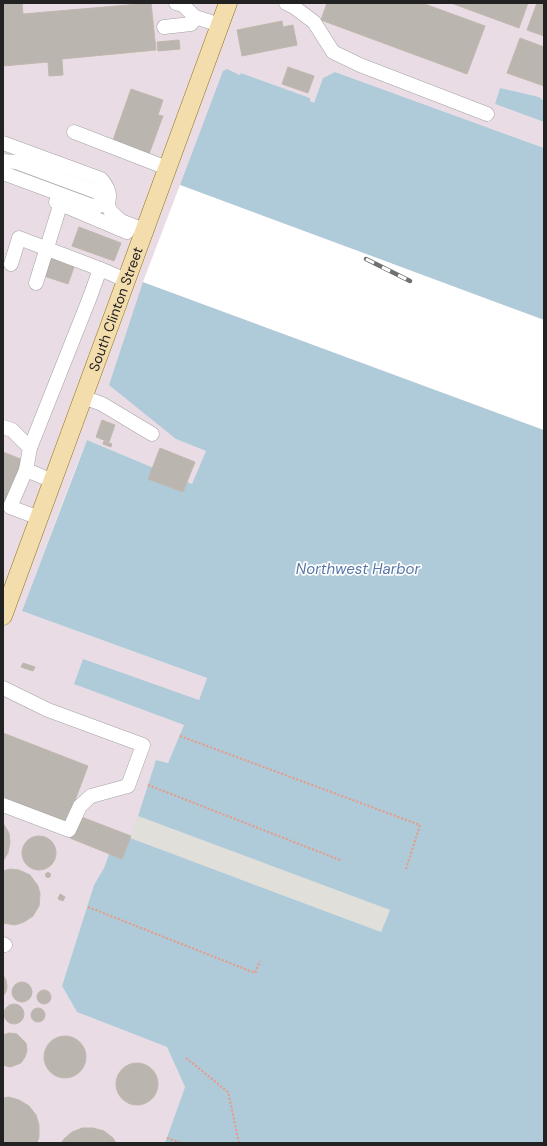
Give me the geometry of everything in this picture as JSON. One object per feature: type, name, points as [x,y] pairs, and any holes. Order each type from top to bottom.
[{"type":"main road","name":"South Clinton Street","points":[[3,616],[228,3]]},
{"type":"lane","points":[[176,3],[183,5],[195,17],[220,25]]},
{"type":"lane","points":[[286,3],[301,7],[314,22],[334,52],[360,65],[487,114]]},
{"type":"lane","points":[[164,27],[191,24],[195,17]]},
{"type":"lane","points":[[74,132],[167,168]]},
{"type":"lane","points":[[3,143],[101,179],[109,192],[110,199],[104,205],[95,207],[62,200],[3,184]]},
{"type":"lane","points":[[3,161],[16,162],[97,192],[104,205],[111,212],[121,221],[143,234]]},
{"type":"lane","points":[[3,169],[16,170],[104,205]]},
{"type":"lane","points":[[3,173],[143,234]]},
{"type":"lane","points":[[36,283],[62,200]]},
{"type":"lane","points":[[12,264],[19,238],[126,280]]},
{"type":"lane","points":[[39,518],[10,507],[26,470],[30,448],[100,269]]},
{"type":"lane","points":[[83,397],[102,404],[152,434]]},
{"type":"lane","points":[[3,427],[12,430],[30,448]]},
{"type":"lane","points":[[26,470],[53,481]]},
{"type":"lane","points":[[3,688],[48,710],[143,745],[128,786],[91,796],[80,806],[69,830],[3,805]]},
{"type":"path","points":[[180,736],[420,825],[406,868]]},
{"type":"path","points":[[148,785],[340,860]]},
{"type":"path","points":[[88,907],[255,973],[260,961]]},
{"type":"path","points":[[186,1058],[228,1092],[239,1143]]},
{"type":"path","points":[[167,1138],[182,1143]]},
{"type":"shaded area","points":[[3,3],[544,3],[544,101],[539,97],[500,88],[495,104],[544,122],[544,148],[335,72],[323,78],[314,103],[310,101],[310,98],[241,73],[240,75],[227,69],[181,185],[544,320],[544,430],[143,283],[176,439],[206,451],[192,484],[87,440],[22,611],[207,678],[199,700],[83,660],[75,684],[184,725],[168,763],[156,760],[138,816],[371,903],[109,854],[104,868],[94,885],[62,986],[77,1012],[167,1047],[185,1087],[165,1143],[3,1143]]},
{"type":"shaded area","points":[[138,816],[390,910],[381,932],[130,838]]},
{"type":"water","points":[[227,69],[240,75],[241,73],[310,98],[310,101],[314,103],[323,78],[335,72],[544,148],[544,320],[180,185],[223,71]]},
{"type":"water","points":[[500,88],[539,97],[544,101],[544,122],[495,104]]},
{"type":"water","name":"Northwest Harbor","points":[[143,282],[544,430],[544,1143],[165,1143],[185,1087],[167,1047],[77,1012],[62,986],[94,885],[104,868],[109,854],[130,838],[381,932],[390,910],[138,816],[156,760],[168,763],[184,725],[74,684],[83,659],[199,700],[207,678],[22,611],[87,440],[192,484],[206,451],[176,439],[109,385]]},
{"type":"pier","points":[[180,185],[544,320],[544,430],[143,282]]},
{"type":"building","points":[[3,3],[22,3],[23,14],[151,3],[156,50],[62,59],[63,75],[49,76],[48,62],[3,66]]},
{"type":"building","points":[[327,3],[422,3],[485,26],[467,74],[321,20]]},
{"type":"building","points":[[451,3],[528,3],[519,28]]},
{"type":"building","points":[[537,3],[544,3],[544,36],[527,30]]},
{"type":"building","points":[[282,21],[283,27],[293,25],[297,45],[242,56],[237,30]]},
{"type":"building","points":[[520,38],[544,47],[544,86],[507,73]]},
{"type":"building","points":[[179,40],[180,49],[158,51],[157,42]]},
{"type":"building","points":[[288,67],[314,76],[308,93],[282,84]]},
{"type":"building","points":[[131,89],[163,100],[158,115],[163,116],[149,154],[113,140]]},
{"type":"building","points":[[79,227],[121,243],[114,261],[72,246]]},
{"type":"building","points":[[48,257],[74,267],[68,284],[41,275]]},
{"type":"building","points":[[102,420],[115,425],[109,442],[96,437]]},
{"type":"building","points":[[104,441],[112,444],[111,447],[103,444]]},
{"type":"building","points":[[160,448],[195,462],[183,492],[148,479]]},
{"type":"building","points":[[3,452],[23,460],[3,514]]},
{"type":"building","points":[[23,663],[35,667],[33,671],[21,667]]},
{"type":"building","points":[[3,733],[88,766],[65,827],[3,804]]},
{"type":"building","points":[[79,816],[131,836],[122,859],[70,838]]},
{"type":"building","points":[[3,823],[9,833],[10,842],[8,853],[3,861]]},
{"type":"building","points":[[36,836],[42,836],[46,837],[53,843],[56,853],[55,860],[49,867],[42,870],[36,870],[32,869],[25,863],[22,856],[22,850],[23,846],[29,839]]},
{"type":"building","points":[[10,869],[19,870],[30,875],[38,886],[40,894],[39,906],[33,916],[24,922],[15,925],[3,923],[3,871]]},
{"type":"building","points":[[46,873],[50,873],[50,877],[46,877]]},
{"type":"building","points":[[60,894],[65,897],[63,901],[58,899]]},
{"type":"building","points":[[3,975],[7,986],[6,992],[3,996]]},
{"type":"building","points":[[22,982],[29,985],[32,992],[29,999],[22,1002],[15,999],[12,992],[15,985]]},
{"type":"building","points":[[44,990],[49,992],[51,997],[49,1002],[44,1004],[39,1002],[37,997],[39,992]]},
{"type":"building","points":[[14,1004],[21,1007],[24,1014],[21,1021],[14,1024],[7,1021],[4,1014],[7,1007]]},
{"type":"building","points":[[38,1008],[43,1010],[45,1015],[43,1020],[38,1022],[33,1020],[31,1015],[33,1010]]},
{"type":"building","points":[[9,1033],[17,1034],[26,1043],[27,1050],[21,1063],[10,1067],[3,1065],[3,1035]]},
{"type":"building","points":[[61,1036],[69,1036],[80,1042],[86,1053],[86,1061],[80,1072],[69,1078],[61,1078],[50,1072],[44,1061],[44,1053],[50,1042]]},
{"type":"building","points":[[137,1063],[152,1069],[158,1084],[152,1099],[137,1105],[122,1099],[116,1084],[122,1069]]},
{"type":"building","points":[[9,1097],[19,1100],[29,1106],[36,1115],[39,1125],[39,1137],[37,1143],[3,1143],[3,1098]]},
{"type":"building","points":[[82,1128],[93,1128],[104,1131],[113,1138],[116,1143],[61,1143],[72,1132]]},
{"type":"railway","points":[[366,259],[410,281]]}]
